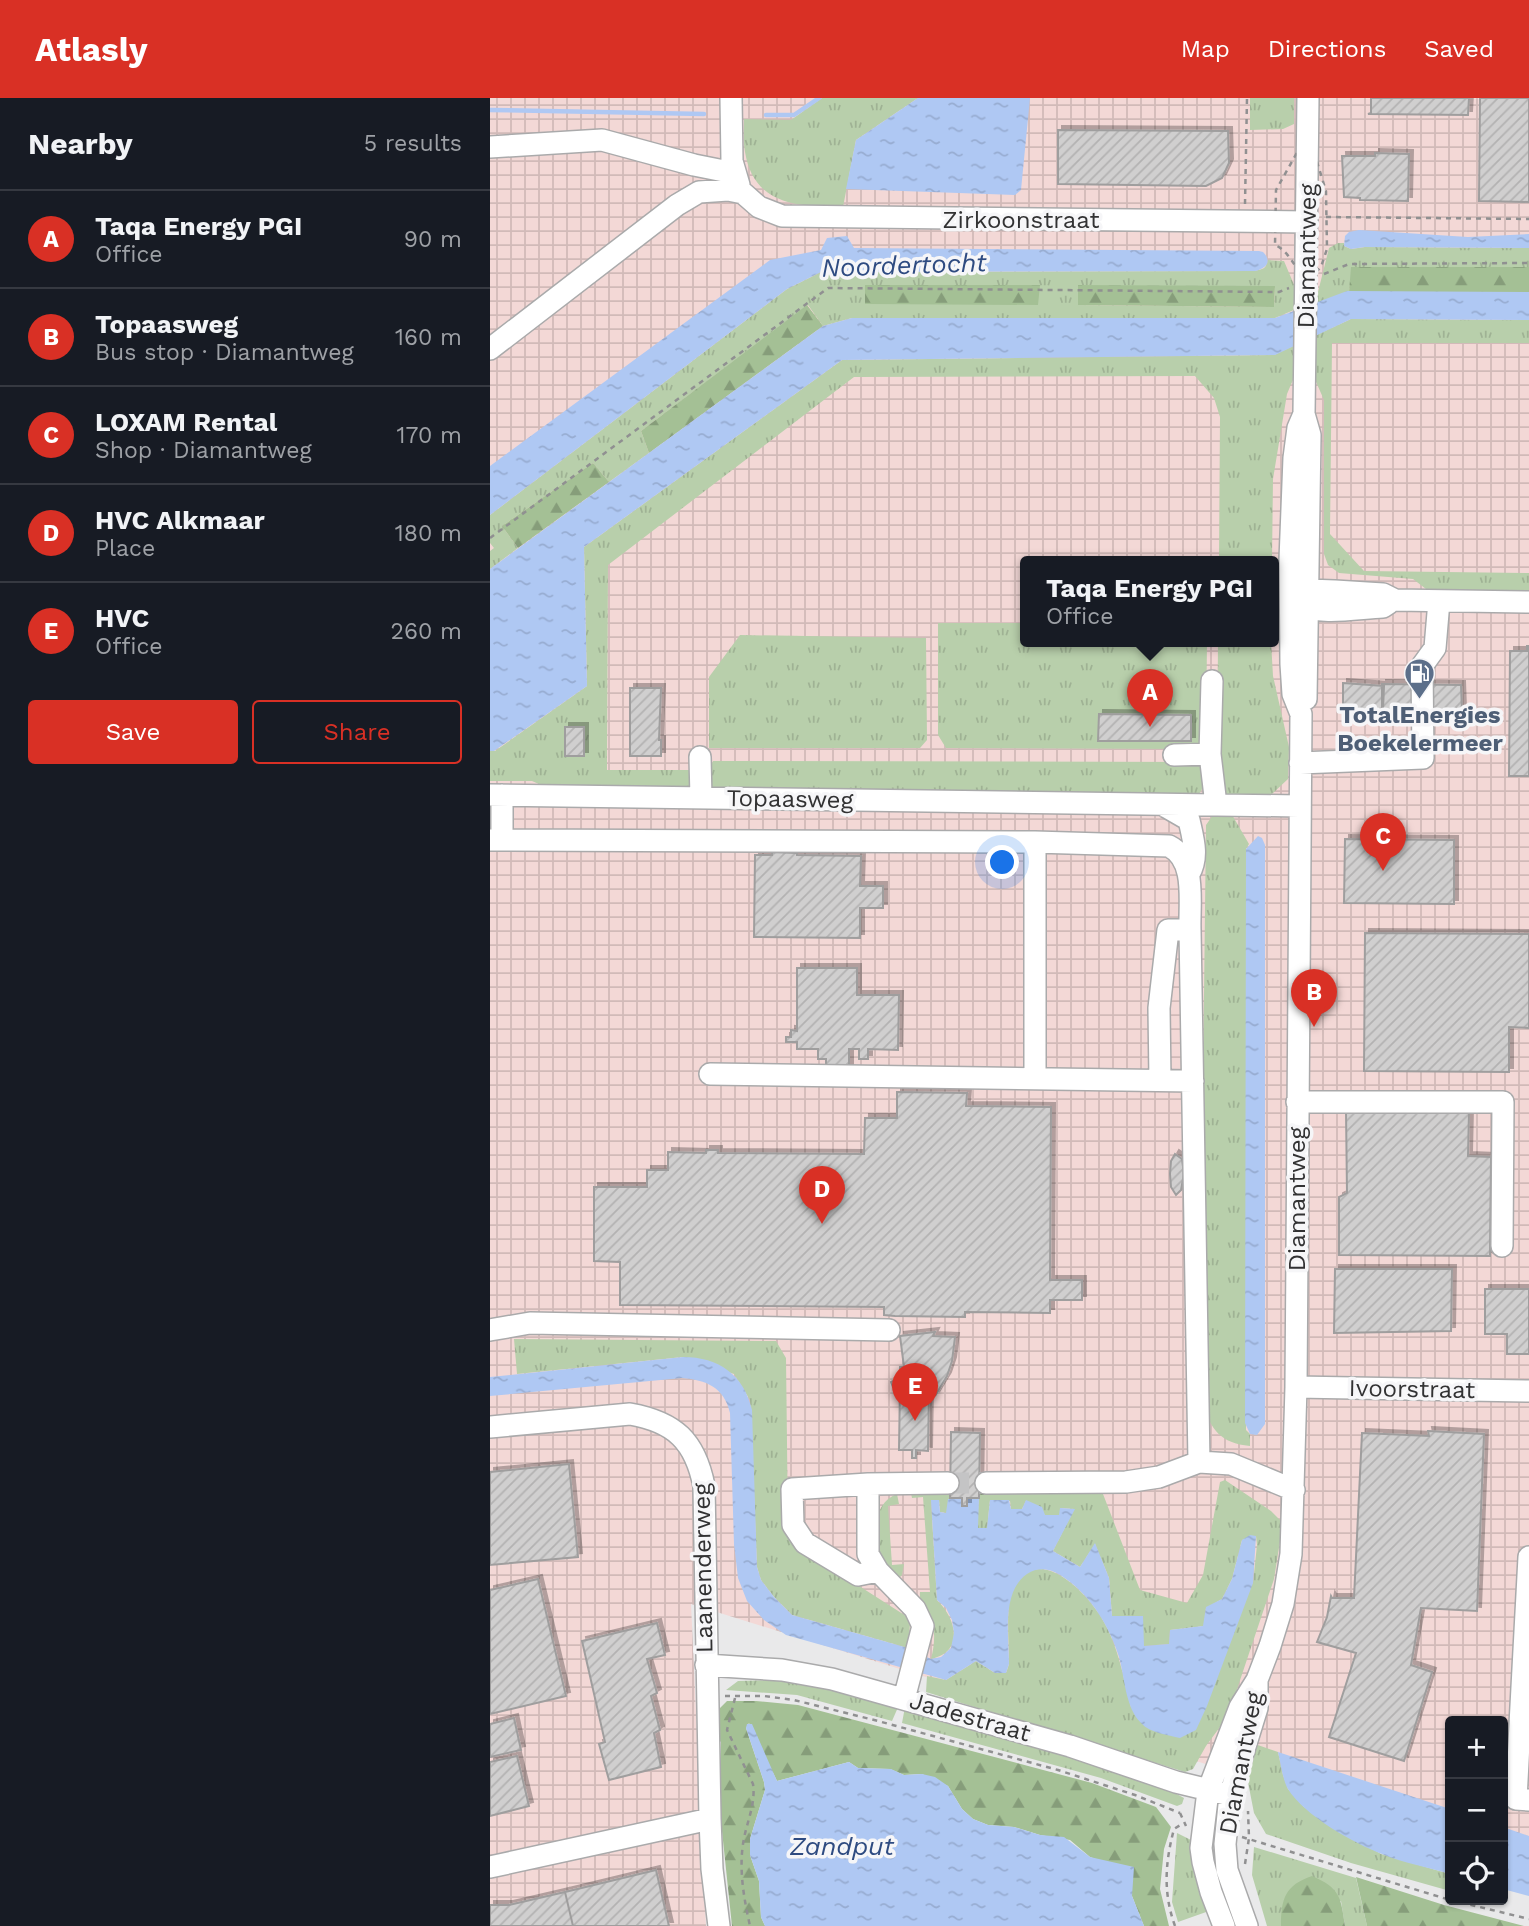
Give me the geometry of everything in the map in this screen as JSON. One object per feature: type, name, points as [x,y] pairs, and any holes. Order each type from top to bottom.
[{"type":"street","points":[[731,98],[734,173],[743,193]]},
{"type":"street","name":"Diamantweg","points":[[1224,1926],[1204,1872],[1201,1848],[1208,1791],[1240,1707],[1257,1680],[1283,1604],[1291,1554],[1294,1490],[1299,806],[1301,714],[1306,703],[1302,599],[1310,435],[1304,414],[1306,285],[1316,220],[1308,98]]},
{"type":"street","points":[[490,148],[602,140],[734,173]]},
{"type":"street","points":[[490,349],[677,205],[699,192],[729,190],[743,193]]},
{"type":"street","name":"Zirkoonstraat","points":[[743,193],[759,207],[782,216],[1245,222],[1316,220]]},
{"type":"street","points":[[1302,599],[1383,607],[1395,600],[1529,601]]},
{"type":"street","points":[[1300,763],[1423,758],[1422,666],[1435,648],[1439,601]]},
{"type":"street","points":[[1213,681],[1210,754],[1216,805]]},
{"type":"street","points":[[1174,755],[1210,754]]},
{"type":"street","points":[[700,757],[701,798]]},
{"type":"street","points":[[496,795],[496,840],[1035,842],[1169,846],[1179,850],[1185,858],[1188,876],[1190,930],[1199,1462]]},
{"type":"street","name":"Topaasweg","points":[[496,795],[1299,806]]},
{"type":"street","points":[[1162,804],[1189,820],[1194,866],[1188,876]]},
{"type":"street","points":[[1035,842],[1035,1078]]},
{"type":"street","points":[[1160,1080],[1159,1008],[1168,930],[1190,930]]},
{"type":"street","points":[[710,1074],[1193,1081]]},
{"type":"street","points":[[1297,1102],[1503,1102],[1502,1246]]},
{"type":"street","points":[[490,1330],[530,1323],[889,1330]]},
{"type":"street","name":"Ivoorstraat","points":[[1296,1387],[1529,1391]]},
{"type":"street","name":"Laanenderweg","points":[[490,1427],[630,1414],[662,1422],[673,1428],[694,1453],[704,1486],[710,1819],[712,1869],[719,1926]]},
{"type":"street","points":[[986,1483],[1126,1482],[1159,1477],[1199,1462],[1231,1464],[1294,1490]]},
{"type":"street","points":[[878,1571],[858,1575],[805,1543],[793,1525],[792,1489],[948,1483]]},
{"type":"street","points":[[868,1484],[868,1554],[878,1571],[921,1618],[923,1626],[907,1689]]},
{"type":"street","points":[[1529,1557],[1516,1799],[1529,1800]]},
{"type":"street","name":"Jadestraat","points":[[706,1665],[782,1670],[907,1689],[1070,1746],[1208,1791],[1230,1795]]},
{"type":"street","name":"Diamantweg","points":[[1247,1926],[1227,1870],[1226,1835],[1230,1795],[1257,1708],[1257,1680]]},
{"type":"street","points":[[490,1867],[710,1819]]},
{"type":"path","points":[[1245,222],[1247,98]]},
{"type":"path","points":[[1316,220],[1529,219]]},
{"type":"path","points":[[490,538],[828,288],[1279,292],[1306,285],[1349,264],[1529,263]]},
{"type":"path","points":[[706,1696],[764,1696],[794,1700],[1058,1770],[1135,1795],[1180,1814],[1184,1824],[1193,1831],[1204,1834]]},
{"type":"path","points":[[735,1697],[727,1730],[754,1784],[755,1793],[745,1834],[742,1865],[750,1926]]},
{"type":"path","points":[[1175,1926],[1168,1906],[1166,1874],[1174,1829],[1184,1824]]},
{"type":"path","points":[[1226,1835],[1249,1838],[1445,1898]]},
{"type":"path","points":[[1472,1905],[1529,1919]]},
{"type":"shaded area","points":[[490,98],[1529,98],[1529,1865],[1508,1859],[1508,1716],[1445,1716],[1445,1838],[691,1604],[706,1926],[490,1926]]},
{"type":"green space","points":[[822,98],[918,98],[856,140],[843,207],[795,204],[768,193],[750,170],[745,152],[744,119],[791,120]]},
{"type":"green space","points":[[1250,98],[1294,98],[1294,124],[1283,129],[1250,130]]},
{"type":"green space","points":[[1344,243],[1344,246],[1351,249],[1529,248],[1529,267],[1352,268],[1349,292],[1315,304],[1329,248]]},
{"type":"green space","points":[[1268,260],[1284,261],[1295,287],[1294,310],[1275,318],[852,318],[823,326],[808,305],[641,431],[649,453],[609,482],[593,463],[502,526],[518,548],[490,569],[490,551],[494,548],[490,543],[490,515],[787,289],[821,272],[1254,271],[1264,268]],"holes":[[[1078,286],[1275,286],[1274,307],[1078,305]]]},
{"type":"green space","points":[[1351,267],[1529,267],[1529,292],[1349,292]]},
{"type":"green space","points":[[865,285],[1040,285],[1038,305],[865,304]]},
{"type":"green space","points":[[1078,285],[1275,286],[1274,307],[1078,305]]},
{"type":"green space","points":[[807,305],[823,326],[649,453],[641,431]]},
{"type":"green space","points":[[1351,319],[1529,320],[1529,343],[1332,343],[1330,534],[1364,571],[1529,573],[1529,594],[1440,592],[1426,589],[1413,579],[1339,573],[1328,565],[1324,554],[1324,400],[1313,375],[1314,336]]},
{"type":"green space","points":[[1295,345],[1295,375],[1287,394],[1273,479],[1272,556],[1219,556],[1220,417],[1214,398],[1195,376],[854,377],[608,565],[607,770],[695,770],[695,789],[557,792],[532,781],[490,781],[490,751],[495,751],[587,686],[584,547],[842,360],[1274,355]]},
{"type":"green space","points":[[593,463],[609,482],[518,548],[502,526]]},
{"type":"green space","points":[[938,623],[1020,623],[1020,647],[1207,647],[1206,733],[1199,745],[1185,749],[946,748],[938,735]]},
{"type":"green space","points":[[740,635],[926,638],[927,740],[920,748],[709,748],[709,677]]},
{"type":"green space","points":[[1218,647],[1271,647],[1273,676],[1289,747],[1288,779],[1272,794],[1252,798],[1228,798],[1222,792],[1217,771]]},
{"type":"green space","points":[[713,761],[1203,762],[1206,783],[1199,794],[711,788]]},
{"type":"green space","points":[[1231,813],[1249,844],[1246,849],[1246,1430],[1250,1434],[1250,1446],[1231,1442],[1218,1434],[1202,1404],[1200,1116],[1203,1081],[1206,825],[1213,815]]},
{"type":"green space","points":[[514,1339],[776,1341],[786,1358],[788,1527],[803,1550],[906,1616],[910,1624],[908,1648],[792,1615],[761,1580],[757,1567],[750,1400],[734,1374],[683,1357],[517,1374]]},
{"type":"green space","points":[[1225,1480],[1271,1511],[1280,1520],[1282,1529],[1274,1579],[1228,1716],[1193,1769],[1185,1772],[926,1692],[927,1676],[946,1680],[976,1661],[995,1673],[1006,1673],[1009,1664],[1009,1600],[1020,1579],[1030,1571],[1042,1569],[1054,1572],[1089,1600],[1104,1622],[1114,1645],[1131,1707],[1253,1583],[1256,1536],[1242,1540],[1232,1579],[1222,1599],[1206,1608],[1204,1626],[1170,1630],[1169,1644],[1144,1646],[1112,1616],[1109,1578],[1095,1544],[1080,1567],[1053,1551],[1074,1509],[1060,1508],[1060,1515],[1045,1515],[1026,1501],[1022,1509],[1011,1509],[1010,1501],[990,1500],[987,1529],[977,1528],[979,1493],[1103,1494],[1140,1590],[1187,1603],[1203,1575],[1220,1482]]},
{"type":"green space","points":[[911,1493],[950,1493],[947,1513],[940,1512],[939,1500],[931,1501],[937,1600],[949,1616],[954,1634],[949,1649],[931,1659],[933,1624],[920,1595],[920,1592],[930,1592],[923,1497],[912,1498]]},
{"type":"green space","points":[[897,1494],[899,1504],[888,1506],[892,1565],[904,1564],[902,1575],[897,1580],[879,1556],[875,1535],[880,1510],[884,1503]]},
{"type":"green space","points":[[738,1681],[798,1682],[899,1705],[892,1721],[797,1695],[726,1690]]},
{"type":"green space","points":[[727,1701],[798,1705],[1092,1783],[1156,1807],[1171,1827],[1164,1849],[1160,1889],[1169,1926],[1144,1926],[1132,1896],[1104,1862],[1090,1857],[1070,1840],[1014,1827],[988,1825],[973,1819],[962,1809],[948,1786],[922,1774],[904,1775],[890,1769],[858,1768],[849,1762],[777,1781],[749,1723],[746,1728],[765,1790],[750,1839],[750,1855],[759,1881],[761,1917],[765,1926],[732,1926],[716,1774],[720,1770],[721,1742],[716,1738],[716,1712]]},
{"type":"green space","points":[[905,1707],[1093,1761],[1153,1786],[1158,1784],[1184,1798],[1182,1804],[1177,1806],[1101,1778],[902,1723]]},
{"type":"green space","points":[[1255,1744],[1278,1752],[1288,1789],[1304,1807],[1381,1854],[1445,1873],[1445,1890],[1351,1863],[1266,1834],[1254,1813],[1246,1772]]},
{"type":"green space","points":[[1177,1833],[1193,1841],[1209,1911],[1178,1922],[1172,1902]]},
{"type":"green space","points":[[1254,1847],[1356,1878],[1367,1926],[1345,1926],[1341,1901],[1281,1919],[1281,1926],[1267,1926],[1252,1875]]},
{"type":"green space","points":[[1312,1876],[1334,1889],[1338,1895],[1345,1926],[1281,1926],[1286,1894],[1296,1884]]},
{"type":"green space","points":[[1356,1877],[1444,1905],[1524,1926],[1367,1926]]},
{"type":"water","points":[[918,98],[1030,98],[1021,190],[1015,195],[846,189],[856,140]]},
{"type":"water","points":[[1359,230],[1468,237],[1529,234],[1529,248],[1351,249],[1344,246],[1345,236],[1349,232]]},
{"type":"water","name":"Noordertocht","points":[[847,236],[854,248],[1259,251],[1263,252],[1268,262],[1265,267],[1255,271],[821,272],[787,289],[490,515],[490,466],[770,260],[821,250],[827,238]]},
{"type":"water","points":[[1347,291],[1529,292],[1529,320],[1351,319],[1275,355],[842,360],[584,547],[587,686],[494,751],[490,751],[490,569],[823,326],[852,318],[1275,318]]},
{"type":"water","points":[[1258,836],[1265,845],[1265,1424],[1257,1435],[1250,1434],[1245,1423],[1246,849]]},
{"type":"water","points":[[683,1357],[708,1360],[728,1370],[743,1387],[748,1398],[752,1410],[757,1567],[761,1580],[774,1597],[792,1615],[908,1648],[931,1659],[941,1657],[951,1648],[954,1633],[946,1608],[937,1600],[931,1500],[939,1500],[940,1512],[946,1513],[948,1499],[962,1498],[967,1505],[967,1498],[979,1498],[978,1528],[987,1528],[990,1500],[1009,1500],[1011,1509],[1022,1509],[1026,1500],[1042,1507],[1045,1515],[1059,1515],[1060,1508],[1075,1509],[1053,1551],[1080,1567],[1095,1543],[1109,1578],[1112,1616],[1143,1616],[1144,1646],[1169,1644],[1170,1630],[1203,1626],[1206,1607],[1222,1599],[1232,1579],[1242,1540],[1250,1535],[1256,1536],[1253,1583],[1196,1730],[1180,1738],[1154,1731],[1141,1723],[1129,1701],[1119,1657],[1105,1624],[1075,1586],[1052,1571],[1032,1571],[1019,1582],[1013,1592],[1008,1615],[1009,1664],[1006,1673],[995,1673],[976,1661],[946,1680],[786,1635],[764,1620],[747,1601],[738,1578],[734,1544],[730,1413],[723,1397],[713,1386],[682,1378],[490,1396],[490,1377]]},
{"type":"water","name":"Zandput","points":[[747,1724],[752,1724],[777,1781],[849,1762],[858,1768],[891,1769],[904,1775],[922,1774],[935,1777],[948,1786],[962,1809],[973,1819],[988,1825],[1064,1837],[1090,1857],[1134,1867],[1132,1896],[1144,1926],[765,1926],[761,1917],[759,1881],[750,1855],[750,1839],[765,1790]]},
{"type":"water","points":[[1278,1752],[1445,1807],[1445,1873],[1398,1860],[1344,1835],[1305,1809],[1288,1789]]},
{"type":"water","points":[[1508,1829],[1529,1836],[1529,1896],[1508,1890]]},
{"type":"building","points":[[1371,98],[1469,98],[1468,115],[1368,114],[1371,113]]},
{"type":"building","points":[[1480,98],[1529,98],[1529,202],[1479,201]]},
{"type":"building","points":[[1058,130],[1228,131],[1229,163],[1222,178],[1206,186],[1058,184]]},
{"type":"building","points":[[1375,153],[1409,154],[1408,201],[1344,197],[1342,156],[1375,156]]},
{"type":"building","points":[[1527,646],[1529,776],[1509,776],[1510,651],[1527,651]]},
{"type":"building","points":[[1343,683],[1384,686],[1383,710],[1343,710]]},
{"type":"building","points":[[1382,684],[1461,685],[1462,712],[1382,712]]},
{"type":"building","points":[[630,688],[661,688],[661,756],[630,756]]},
{"type":"building","points":[[1099,714],[1191,715],[1191,741],[1098,741]]},
{"type":"building","points":[[565,727],[584,727],[584,756],[565,756]]},
{"type":"building","points":[[1345,839],[1454,840],[1454,904],[1344,903]]},
{"type":"building","points":[[772,852],[861,856],[860,886],[883,886],[883,908],[860,908],[860,938],[754,937],[755,855],[772,855]]},
{"type":"building","points":[[1365,933],[1529,934],[1529,1028],[1509,1027],[1509,1072],[1364,1071]]},
{"type":"building","points":[[797,968],[857,968],[857,995],[899,995],[898,1050],[868,1049],[868,1059],[859,1059],[859,1049],[849,1049],[849,1068],[826,1068],[826,1059],[818,1059],[818,1049],[797,1049],[797,1042],[786,1042],[786,1037],[791,1037],[791,1030],[797,1031]]},
{"type":"building","points":[[897,1092],[967,1093],[966,1106],[1051,1107],[1050,1280],[1082,1280],[1082,1300],[1050,1300],[1050,1313],[965,1312],[965,1317],[884,1315],[884,1307],[620,1305],[620,1262],[594,1261],[594,1187],[647,1187],[647,1170],[668,1170],[668,1152],[706,1153],[706,1150],[718,1150],[718,1153],[864,1154],[865,1118],[897,1118]]},
{"type":"building","points":[[1346,1111],[1469,1112],[1468,1156],[1491,1157],[1490,1256],[1339,1255],[1339,1197],[1347,1193]]},
{"type":"building","points":[[1175,1154],[1182,1159],[1184,1174],[1181,1190],[1176,1195],[1171,1187],[1170,1174],[1171,1161]]},
{"type":"building","points":[[1335,1269],[1452,1269],[1451,1331],[1334,1333]]},
{"type":"building","points":[[1485,1289],[1529,1289],[1529,1354],[1507,1354],[1507,1334],[1485,1334]]},
{"type":"building","points":[[935,1332],[933,1336],[955,1337],[952,1361],[947,1376],[935,1396],[936,1394],[929,1390],[928,1451],[916,1450],[916,1458],[912,1458],[912,1450],[899,1450],[900,1384],[893,1387],[891,1382],[900,1378],[900,1367],[904,1367],[900,1336]]},
{"type":"building","points":[[1428,1431],[1484,1434],[1477,1611],[1421,1608],[1411,1665],[1432,1672],[1404,1761],[1329,1737],[1356,1653],[1317,1642],[1327,1617],[1331,1596],[1354,1598],[1362,1433],[1429,1436]]},
{"type":"building","points":[[951,1432],[980,1433],[979,1498],[967,1498],[967,1506],[962,1506],[962,1498],[950,1498]]},
{"type":"building","points":[[569,1464],[578,1557],[490,1565],[490,1472]]},
{"type":"building","points":[[538,1579],[566,1696],[490,1714],[490,1590]]},
{"type":"building","points":[[657,1623],[665,1655],[647,1659],[657,1693],[651,1696],[660,1730],[654,1733],[661,1767],[609,1780],[599,1744],[605,1742],[582,1641]]},
{"type":"building","points":[[514,1718],[521,1750],[490,1757],[490,1724]]},
{"type":"building","points":[[517,1756],[529,1806],[490,1816],[490,1762]]},
{"type":"building","points":[[656,1870],[669,1926],[573,1926],[565,1892]]},
{"type":"building","points":[[565,1892],[573,1926],[490,1926],[490,1905],[509,1905]]},
{"type":"waterway","points":[[766,115],[794,115],[819,98]]},
{"type":"waterway","points":[[490,110],[704,114]]},
{"type":"tunnel","points":[[948,1483],[986,1483]]},
{"type":"place","name":"TotalEnergies Boekelermeer","points":[[1420,700]]},
{"type":"place","name":"Taqa Energy PGI","points":[[1150,727]]},
{"type":"place","name":"LOXAM Rental","points":[[1383,871]]},
{"type":"place","name":"Topaasweg","points":[[1314,1027]]},
{"type":"place","name":"HVC Alkmaar","points":[[822,1224]]},
{"type":"place","name":"HVC","points":[[915,1421]]}]
